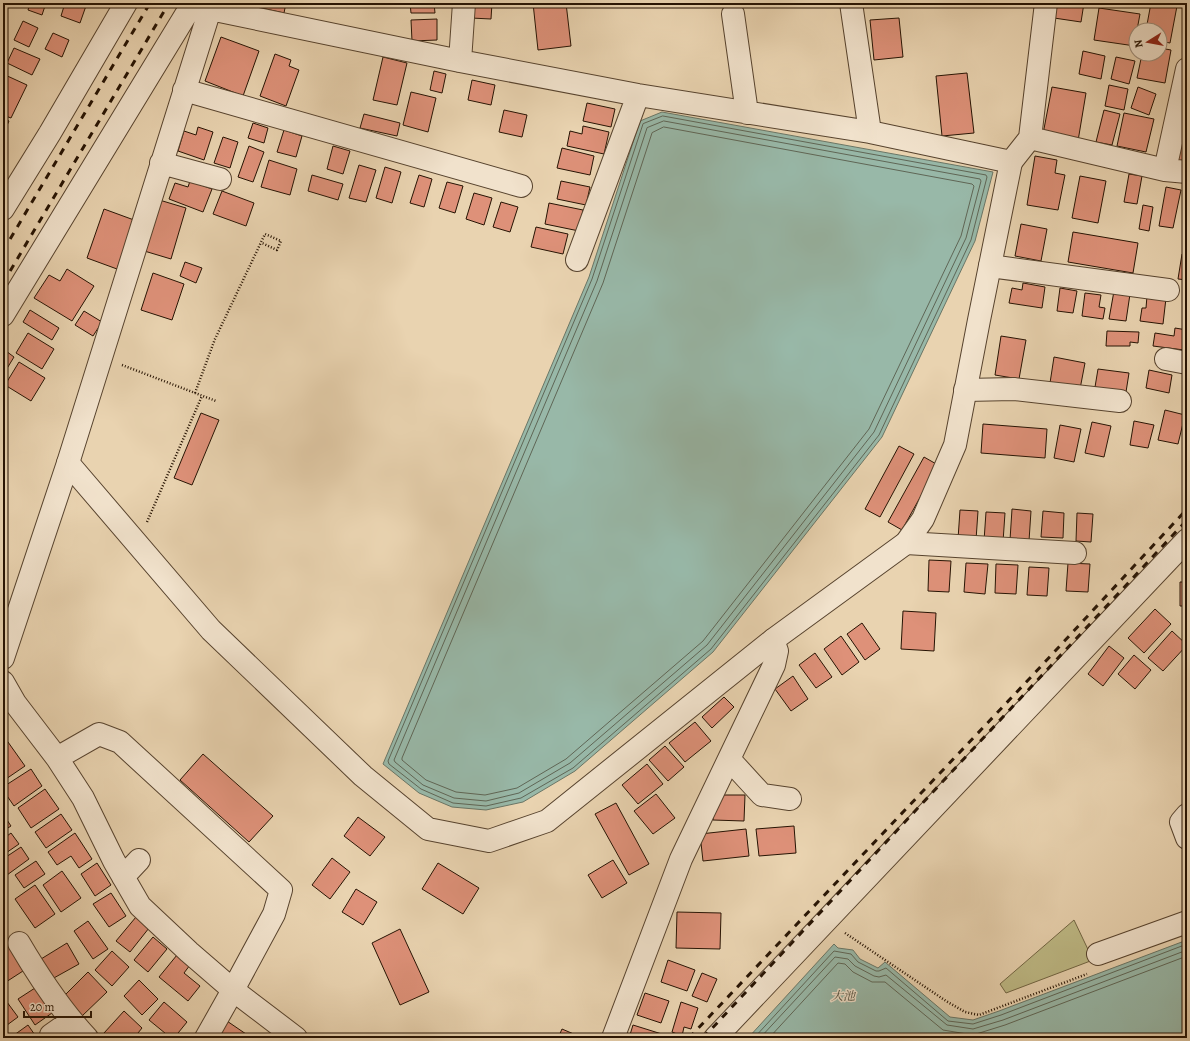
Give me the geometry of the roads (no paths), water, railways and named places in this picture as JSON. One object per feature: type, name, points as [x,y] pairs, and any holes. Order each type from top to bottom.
[{"type":"street","points":[[3,209],[50,133],[126,3]]},
{"type":"street","points":[[460,61],[464,3]]},
{"type":"street","points":[[851,3],[870,132]]},
{"type":"street","points":[[68,463],[211,630],[363,776],[428,829],[489,841],[547,821],[773,640],[906,543],[924,519],[955,445],[1011,162],[1030,138],[1046,3]]},
{"type":"street","points":[[205,5],[460,61],[638,95],[870,132],[1011,162]]},
{"type":"street","points":[[3,658],[68,463],[184,90],[205,5]]},
{"type":"street","points":[[3,315],[205,5]]},
{"type":"street","points":[[733,14],[747,112]]},
{"type":"street","points":[[1165,170],[1187,69]]},
{"type":"street","points":[[184,90],[521,186]]},
{"type":"street","points":[[578,260],[638,95]]},
{"type":"street","points":[[1030,138],[1165,170],[1187,172]]},
{"type":"street","points":[[161,163],[220,179]]},
{"type":"street","points":[[990,266],[1168,290]]},
{"type":"street","points":[[1166,360],[1187,363]]},
{"type":"street","points":[[965,390],[1014,389],[1120,401]]},
{"type":"street","points":[[715,1038],[1187,540]]},
{"type":"street","points":[[906,543],[1075,553]]},
{"type":"street","points":[[613,1038],[681,859],[774,665],[777,651],[773,640]]},
{"type":"street","points":[[3,682],[15,703],[57,758],[83,798],[114,861],[140,906],[189,952],[233,990],[296,1038]]},
{"type":"street","points":[[57,758],[99,734],[120,742],[281,890],[274,914],[206,1038]]},
{"type":"street","points":[[729,759],[762,795],[790,799]]},
{"type":"street","points":[[1187,816],[1181,822],[1187,838]]},
{"type":"street","points":[[123,877],[139,860]]},
{"type":"street","points":[[1094,963],[1187,922]]},
{"type":"street","points":[[19,943],[43,983],[71,1021],[87,1038]]},
{"type":"street","points":[[51,1034],[71,1021]]},
{"type":"water","points":[[662,112],[993,172],[975,241],[882,437],[713,652],[575,771],[523,802],[486,810],[452,807],[419,793],[383,764],[589,277],[640,121]]},
{"type":"water","name":"大池","points":[[1187,940],[1187,1038],[748,1038],[834,944],[838,948],[853,950],[860,959],[878,968],[885,962],[950,1017],[973,1020]]},
{"type":"railway","points":[[3,251],[150,3]]},
{"type":"railway","points":[[3,283],[169,3]]},
{"type":"railway","points":[[689,1038],[1031,677],[1187,509]]},
{"type":"railway","points":[[703,1038],[1187,520]]}]
